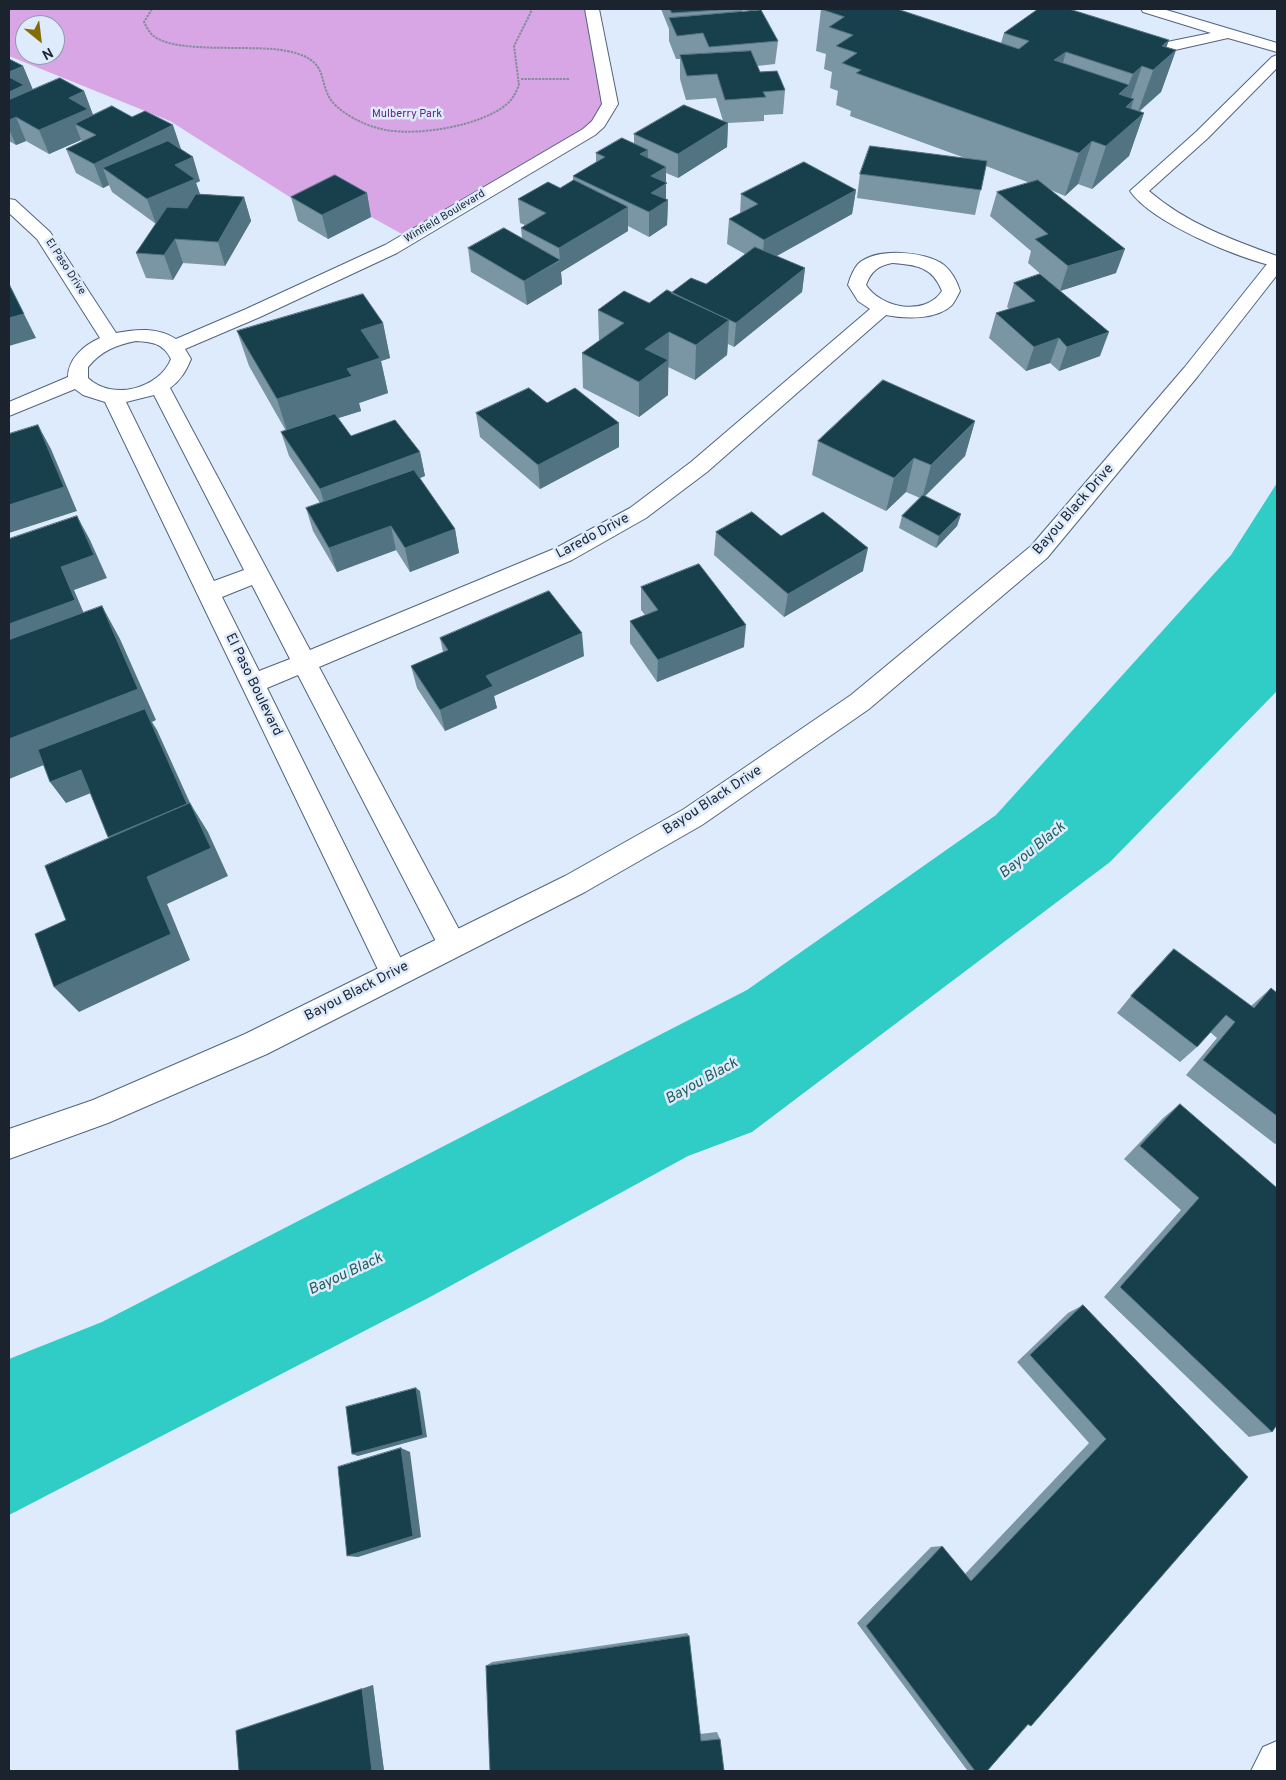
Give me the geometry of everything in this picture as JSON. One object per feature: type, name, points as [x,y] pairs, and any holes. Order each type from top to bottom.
[{"type":"street","name":"Winfield Boulevard","points":[[176,346],[253,313],[390,249],[589,132],[598,124],[610,104],[592,9]]},
{"type":"street","points":[[1148,9],[1277,48]]},
{"type":"street","points":[[1112,30],[1166,46],[1230,33]]},
{"type":"street","points":[[1277,60],[1202,135],[1139,191],[1153,205],[1230,246],[1277,262]]},
{"type":"street","name":"El Paso Drive","points":[[9,204],[44,236],[111,340]]},
{"type":"street","points":[[892,258],[914,260],[934,266],[947,278],[951,290],[944,302],[932,308],[905,312],[882,308],[865,298],[857,285],[860,273],[872,263],[892,258]]},
{"type":"street","name":"Bayou Black Drive","points":[[9,1144],[97,1113],[256,1044],[394,973],[575,884],[693,817],[860,702],[1039,552],[1191,372],[1277,262]]},
{"type":"street","name":"Laredo Drive","points":[[253,684],[564,554],[638,513],[699,467],[882,308]]},
{"type":"street","points":[[136,335],[159,337],[176,346],[181,359],[175,373],[159,386],[129,396],[113,397],[91,392],[78,380],[78,366],[90,351],[111,340],[136,335]]},
{"type":"street","points":[[9,410],[78,380]]},
{"type":"street","points":[[159,386],[452,944]]},
{"type":"street","name":"El Paso Boulevard","points":[[113,397],[394,973]]},
{"type":"street","points":[[208,593],[258,573]]},
{"type":"street","points":[[1271,1771],[1277,1761]]},
{"type":"path","points":[[152,9],[144,22],[147,30],[156,38],[178,44],[266,47],[305,55],[320,69],[330,101],[361,123],[390,132],[417,132],[461,125],[486,116],[509,102],[518,88],[521,79],[514,50],[516,41],[531,12],[530,9]]},
{"type":"path","points":[[521,79],[606,79]]},
{"type":"green space","name":"Mulberry Park","points":[[9,9],[592,9],[610,104],[589,132],[409,238],[341,200],[315,213],[170,121],[31,65],[65,65],[65,15],[15,15],[15,58],[9,56]]},
{"type":"water","name":"Bayou Black","points":[[1277,483],[1277,691],[1110,862],[752,1132],[688,1156],[430,1297],[9,1515],[9,1359],[102,1322],[747,990],[996,815],[1231,555]]},
{"type":"building","points":[[670,9],[734,9],[672,13]]},
{"type":"building","points":[[821,9],[897,9],[1019,49],[1029,41],[1004,33],[1038,9],[1069,9],[1169,40],[1162,46],[1176,50],[1153,70],[1142,66],[1133,74],[1066,52],[1054,60],[1129,85],[1119,94],[1134,99],[1126,107],[1144,113],[1106,146],[1092,141],[1079,153],[856,73],[861,70],[842,63],[857,53],[836,46],[853,35],[829,27],[844,17]]},
{"type":"building","points":[[761,10],[778,41],[709,47],[703,33],[677,36],[669,18]]},
{"type":"building","points":[[751,51],[760,72],[777,71],[785,90],[763,92],[766,97],[725,100],[717,74],[687,76],[680,55]]},
{"type":"building","points":[[9,59],[15,62],[15,65],[23,66],[9,72]]},
{"type":"building","points":[[9,77],[24,85],[9,92]]},
{"type":"building","points":[[60,78],[84,91],[69,98],[88,109],[39,130],[16,117],[9,120],[9,100]]},
{"type":"building","points":[[684,105],[728,123],[678,154],[634,134]]},
{"type":"building","points":[[112,106],[132,117],[145,111],[173,125],[94,164],[66,149],[96,135],[75,124]]},
{"type":"building","points":[[622,138],[648,150],[640,154],[666,167],[651,176],[667,183],[651,193],[668,200],[649,212],[573,176],[605,157],[596,153]]},
{"type":"building","points":[[168,141],[193,157],[175,165],[195,179],[147,199],[103,168]]},
{"type":"building","points":[[870,146],[987,161],[981,190],[860,174]]},
{"type":"building","points":[[804,162],[856,190],[764,240],[729,219],[758,204],[741,194]]},
{"type":"building","points":[[335,175],[367,193],[322,215],[291,197]]},
{"type":"building","points":[[574,180],[628,207],[559,248],[521,228],[546,213],[518,199],[548,182],[560,188]]},
{"type":"building","points":[[1038,180],[1125,249],[1068,266],[1035,239],[1048,234],[997,192]]},
{"type":"building","points":[[196,194],[244,197],[218,242],[175,239],[164,255],[136,253],[167,207],[187,208]]},
{"type":"building","points":[[504,228],[560,260],[524,281],[468,248]]},
{"type":"building","points":[[755,247],[805,268],[736,323],[671,293],[691,278],[706,284]]},
{"type":"building","points":[[1040,274],[1109,332],[1067,347],[1059,338],[1034,347],[996,313],[1035,301],[1014,283]]},
{"type":"building","points":[[9,284],[24,314],[9,318]]},
{"type":"building","points":[[667,290],[729,320],[696,345],[669,332],[645,349],[668,360],[639,382],[582,353],[624,323],[598,310],[624,291],[649,303]]},
{"type":"building","points":[[363,294],[383,323],[361,330],[380,358],[347,369],[352,376],[277,399],[237,331]]},
{"type":"building","points":[[883,380],[975,421],[931,465],[914,458],[894,478],[818,441]]},
{"type":"building","points":[[529,388],[547,403],[575,388],[619,423],[538,465],[476,413]]},
{"type":"building","points":[[335,414],[351,436],[395,420],[420,452],[320,489],[281,432]]},
{"type":"building","points":[[38,425],[64,487],[9,505],[9,434]]},
{"type":"building","points":[[414,470],[455,529],[405,548],[391,526],[329,548],[306,508]]},
{"type":"building","points":[[923,495],[961,514],[939,536],[902,516]]},
{"type":"building","points":[[752,512],[781,536],[823,512],[868,548],[788,594],[716,532]]},
{"type":"building","points":[[77,516],[94,555],[61,567],[75,600],[9,624],[9,539]]},
{"type":"building","points":[[699,564],[746,625],[658,660],[630,621],[658,610],[641,587]]},
{"type":"building","points":[[549,591],[582,633],[486,676],[493,686],[440,710],[411,666],[448,650],[440,638]]},
{"type":"building","points":[[102,606],[138,689],[9,739],[9,640]]},
{"type":"building","points":[[145,709],[187,804],[108,837],[81,770],[50,782],[38,750]]},
{"type":"building","points":[[190,803],[211,848],[147,877],[171,934],[54,987],[35,934],[66,920],[45,866]]},
{"type":"building","points":[[1174,949],[1254,1008],[1271,988],[1277,993],[1277,1116],[1203,1060],[1235,1022],[1226,1015],[1197,1047],[1131,996]]},
{"type":"building","points":[[1180,1104],[1277,1188],[1277,1425],[1272,1432],[1120,1287],[1199,1198],[1140,1146]]},
{"type":"building","points":[[1083,1305],[1248,1477],[1031,1726],[1028,1724],[987,1771],[975,1771],[866,1626],[942,1546],[971,1581],[1106,1439],[1030,1355]]},
{"type":"building","points":[[416,1388],[423,1435],[352,1454],[346,1407]]},
{"type":"building","points":[[401,1448],[413,1536],[347,1556],[338,1467]]},
{"type":"building","points":[[689,1636],[701,1741],[720,1739],[724,1771],[490,1771],[486,1666]]},
{"type":"building","points":[[362,1689],[372,1771],[239,1771],[236,1731]]}]
